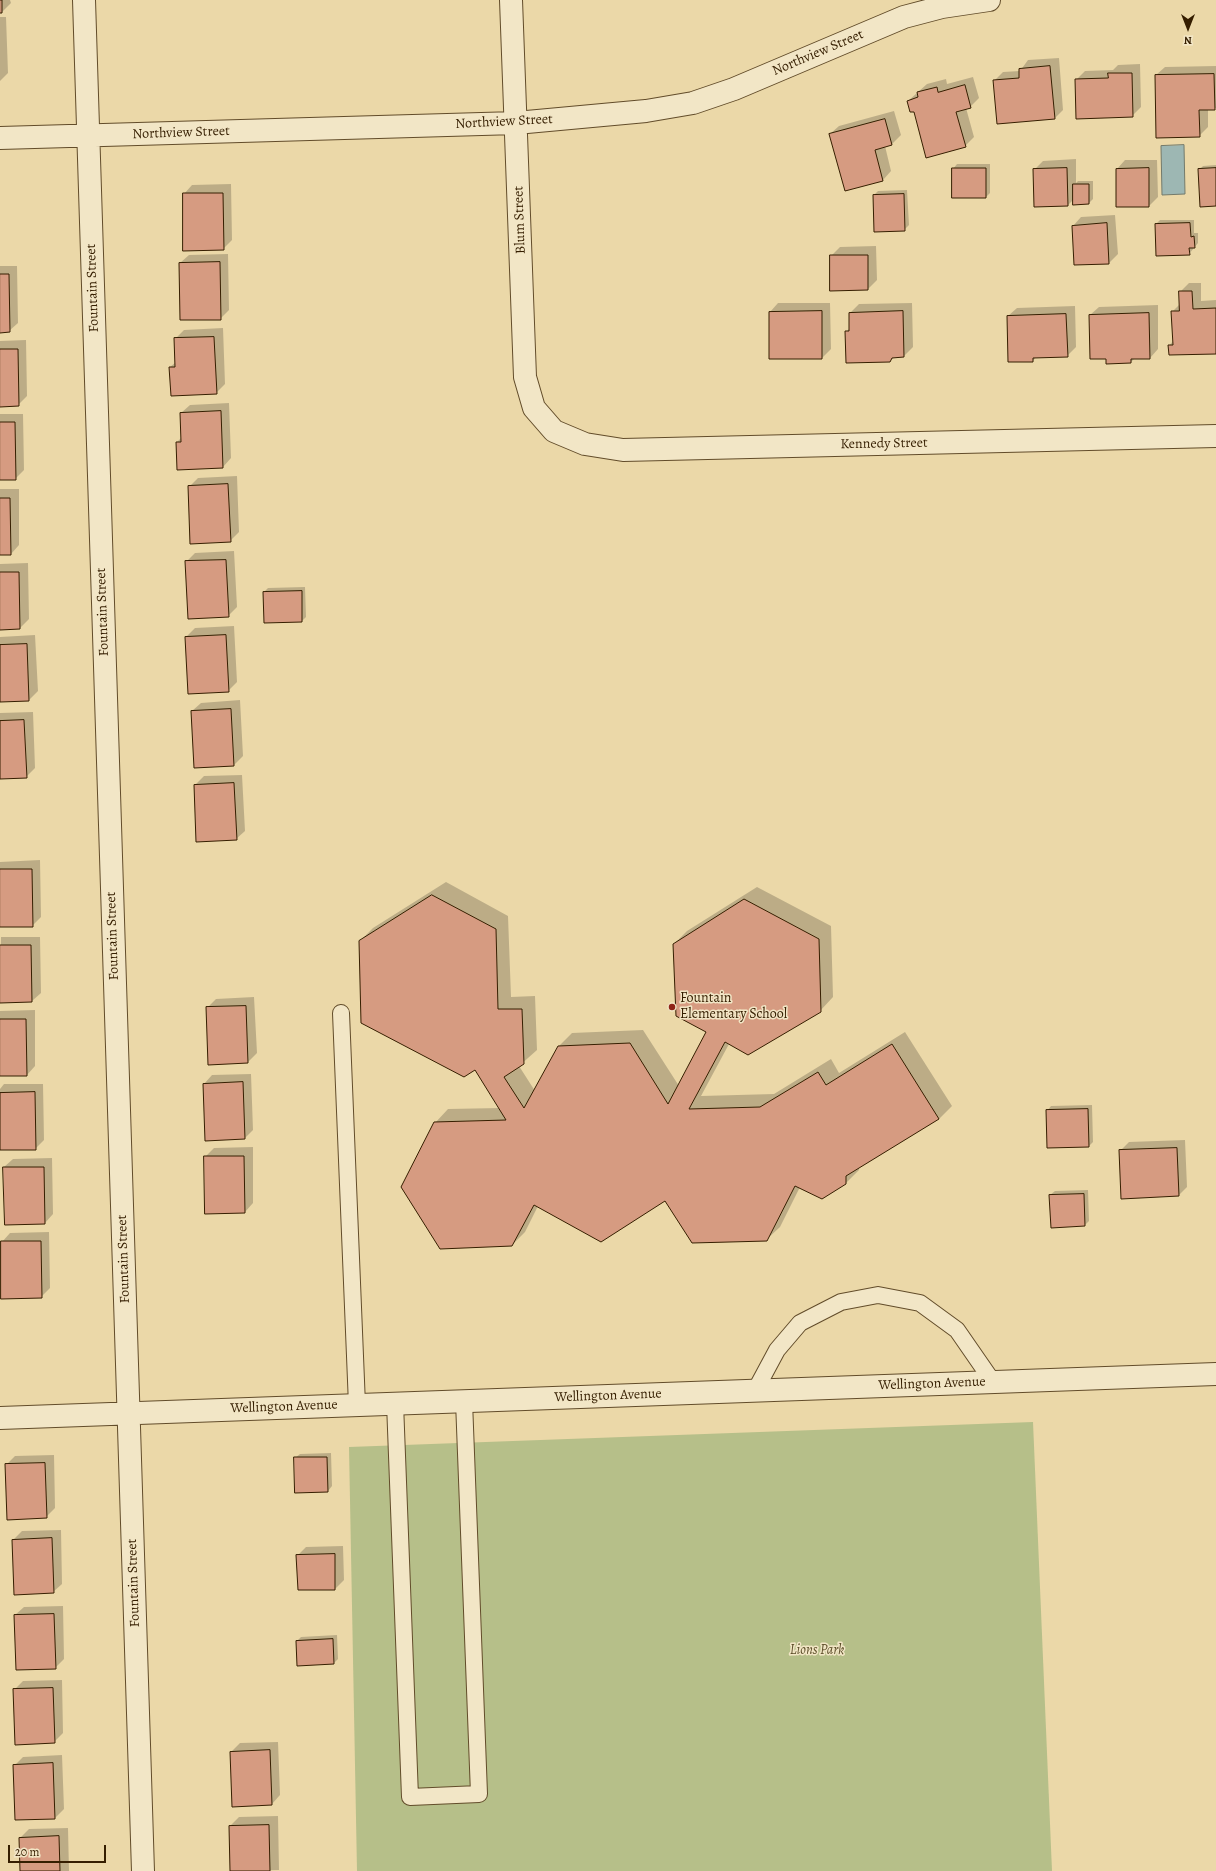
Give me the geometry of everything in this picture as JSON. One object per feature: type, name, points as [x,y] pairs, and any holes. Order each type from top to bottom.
[{"type":"street","name":"Fountain Street","points":[[84,0],[143,1871]]},
{"type":"street","name":"Blum Street","points":[[512,0],[525,377],[534,408],[554,432]]},
{"type":"street","name":"Northview Street","points":[[0,138],[516,123],[646,111],[693,103],[734,89],[904,16],[942,7],[989,0]]},
{"type":"street","name":"Kennedy Street","points":[[554,432],[585,444],[623,450],[1216,436]]},
{"type":"street","name":"Wellington Avenue","points":[[0,1418],[1216,1374]]},
{"type":"lane","points":[[341,1013],[357,1405]]},
{"type":"lane","points":[[755,1391],[777,1350],[800,1323],[842,1302],[878,1295],[920,1303],[957,1330],[993,1382]]},
{"type":"lane","points":[[395,1403],[410,1797],[479,1794],[464,1401]]},
{"type":"green space","name":"Lions Park","points":[[1033,1422],[1052,1871],[357,1871],[349,1447]]},
{"type":"water","points":[[1184,145],[1185,194],[1162,195],[1161,146]]},
{"type":"building","points":[[0,0],[2,0],[2,13],[0,13]]},
{"type":"building","points":[[1050,66],[1055,119],[997,124],[993,80],[1019,78],[1019,69]]},
{"type":"building","points":[[1108,73],[1132,73],[1133,117],[1076,119],[1075,79],[1108,78]]},
{"type":"building","points":[[1214,74],[1215,110],[1199,110],[1200,137],[1156,138],[1155,75]]},
{"type":"building","points":[[965,85],[971,108],[956,112],[966,147],[926,158],[914,112],[910,112],[907,101],[918,97],[917,92],[937,87],[938,92]]},
{"type":"building","points":[[885,119],[892,145],[875,150],[883,181],[845,191],[829,134]]},
{"type":"building","points":[[952,168],[986,168],[986,198],[952,198]]},
{"type":"building","points":[[1067,168],[1068,206],[1034,207],[1033,169]]},
{"type":"building","points":[[1149,168],[1149,207],[1116,207],[1116,169]]},
{"type":"building","points":[[1216,168],[1216,206],[1200,207],[1198,169]]},
{"type":"building","points":[[1073,184],[1089,184],[1089,204],[1073,205]]},
{"type":"building","points":[[183,193],[223,193],[224,250],[183,251]]},
{"type":"building","points":[[904,194],[905,231],[874,232],[873,195]]},
{"type":"building","points":[[1107,223],[1109,264],[1074,265],[1072,226]]},
{"type":"building","points":[[1190,223],[1191,237],[1194,236],[1195,248],[1189,248],[1190,255],[1156,256],[1155,224]]},
{"type":"building","points":[[830,255],[868,255],[868,290],[830,291]]},
{"type":"building","points":[[220,262],[221,320],[180,320],[179,263]]},
{"type":"building","points":[[0,274],[9,274],[10,332],[0,333]]},
{"type":"building","points":[[1179,291],[1192,291],[1193,309],[1216,308],[1216,354],[1169,355],[1168,345],[1173,345],[1171,311],[1179,311]]},
{"type":"building","points":[[822,311],[822,359],[769,359],[769,312]]},
{"type":"building","points":[[903,311],[904,357],[892,358],[890,362],[846,363],[845,331],[849,331],[849,313]]},
{"type":"building","points":[[1149,313],[1150,359],[1131,359],[1131,363],[1106,364],[1106,359],[1090,359],[1089,315]]},
{"type":"building","points":[[1066,314],[1068,357],[1033,358],[1033,362],[1008,362],[1007,316]]},
{"type":"building","points":[[214,337],[217,394],[171,396],[169,367],[175,367],[174,338]]},
{"type":"building","points":[[0,349],[18,349],[19,406],[0,407]]},
{"type":"building","points":[[221,411],[223,468],[177,470],[176,442],[181,442],[180,413]]},
{"type":"building","points":[[0,422],[15,422],[16,480],[0,480]]},
{"type":"building","points":[[228,484],[231,542],[190,544],[188,486]]},
{"type":"building","points":[[0,498],[10,498],[11,555],[0,555]]},
{"type":"building","points":[[226,560],[229,617],[188,619],[185,561]]},
{"type":"building","points":[[0,572],[19,572],[20,629],[0,630]]},
{"type":"building","points":[[302,591],[302,622],[264,623],[263,592]]},
{"type":"building","points":[[226,635],[229,692],[188,694],[185,637]]},
{"type":"building","points":[[27,644],[29,701],[0,702],[0,645]]},
{"type":"building","points":[[231,709],[234,766],[194,768],[191,711]]},
{"type":"building","points":[[24,720],[27,778],[0,779],[0,721]]},
{"type":"building","points":[[234,783],[237,840],[196,842],[194,785]]},
{"type":"building","points":[[0,869],[32,869],[33,927],[0,927]]},
{"type":"building","points":[[432,895],[496,929],[498,1009],[522,1009],[524,1064],[504,1077],[524,1108],[558,1046],[630,1043],[668,1104],[706,1032],[676,1016],[673,944],[744,899],[819,939],[821,1012],[748,1055],[725,1042],[689,1109],[760,1107],[818,1072],[826,1085],[892,1044],[939,1119],[846,1176],[846,1184],[822,1199],[795,1186],[767,1241],[692,1243],[665,1201],[601,1242],[534,1205],[512,1246],[440,1249],[401,1187],[434,1122],[506,1120],[475,1070],[464,1077],[361,1023],[359,941]]},
{"type":"building","points":[[0,945],[31,945],[32,1002],[0,1003]]},
{"type":"building","points":[[246,1006],[248,1063],[208,1065],[206,1007]]},
{"type":"building","points":[[0,1019],[26,1019],[27,1076],[0,1076]]},
{"type":"building","points":[[243,1082],[245,1139],[205,1141],[203,1084]]},
{"type":"building","points":[[35,1092],[36,1150],[0,1150],[0,1093]]},
{"type":"building","points":[[1088,1109],[1089,1147],[1047,1148],[1046,1110]]},
{"type":"building","points":[[1177,1148],[1179,1196],[1121,1199],[1119,1150]]},
{"type":"building","points":[[204,1156],[244,1156],[245,1213],[205,1214]]},
{"type":"building","points":[[3,1167],[44,1167],[45,1224],[5,1225]]},
{"type":"building","points":[[1084,1194],[1085,1226],[1051,1228],[1049,1195]]},
{"type":"building","points":[[1,1241],[41,1241],[42,1298],[1,1299]]},
{"type":"building","points":[[294,1457],[327,1457],[328,1492],[295,1493]]},
{"type":"building","points":[[45,1463],[47,1518],[7,1520],[5,1464]]},
{"type":"building","points":[[52,1538],[54,1593],[14,1595],[12,1540]]},
{"type":"building","points":[[335,1554],[335,1590],[298,1590],[296,1555]]},
{"type":"building","points":[[54,1614],[56,1669],[16,1670],[14,1615]]},
{"type":"building","points":[[333,1639],[334,1664],[297,1666],[296,1641]]},
{"type":"building","points":[[53,1688],[55,1743],[15,1745],[13,1689]]},
{"type":"building","points":[[270,1750],[272,1805],[232,1807],[230,1752]]},
{"type":"building","points":[[53,1763],[55,1819],[15,1820],[13,1765]]},
{"type":"building","points":[[269,1825],[270,1871],[230,1871],[229,1826]]},
{"type":"building","points":[[59,1836],[60,1871],[20,1871],[19,1838]]},
{"type":"place","name":"Fountain Elementary School","points":[[672,1007]]}]
